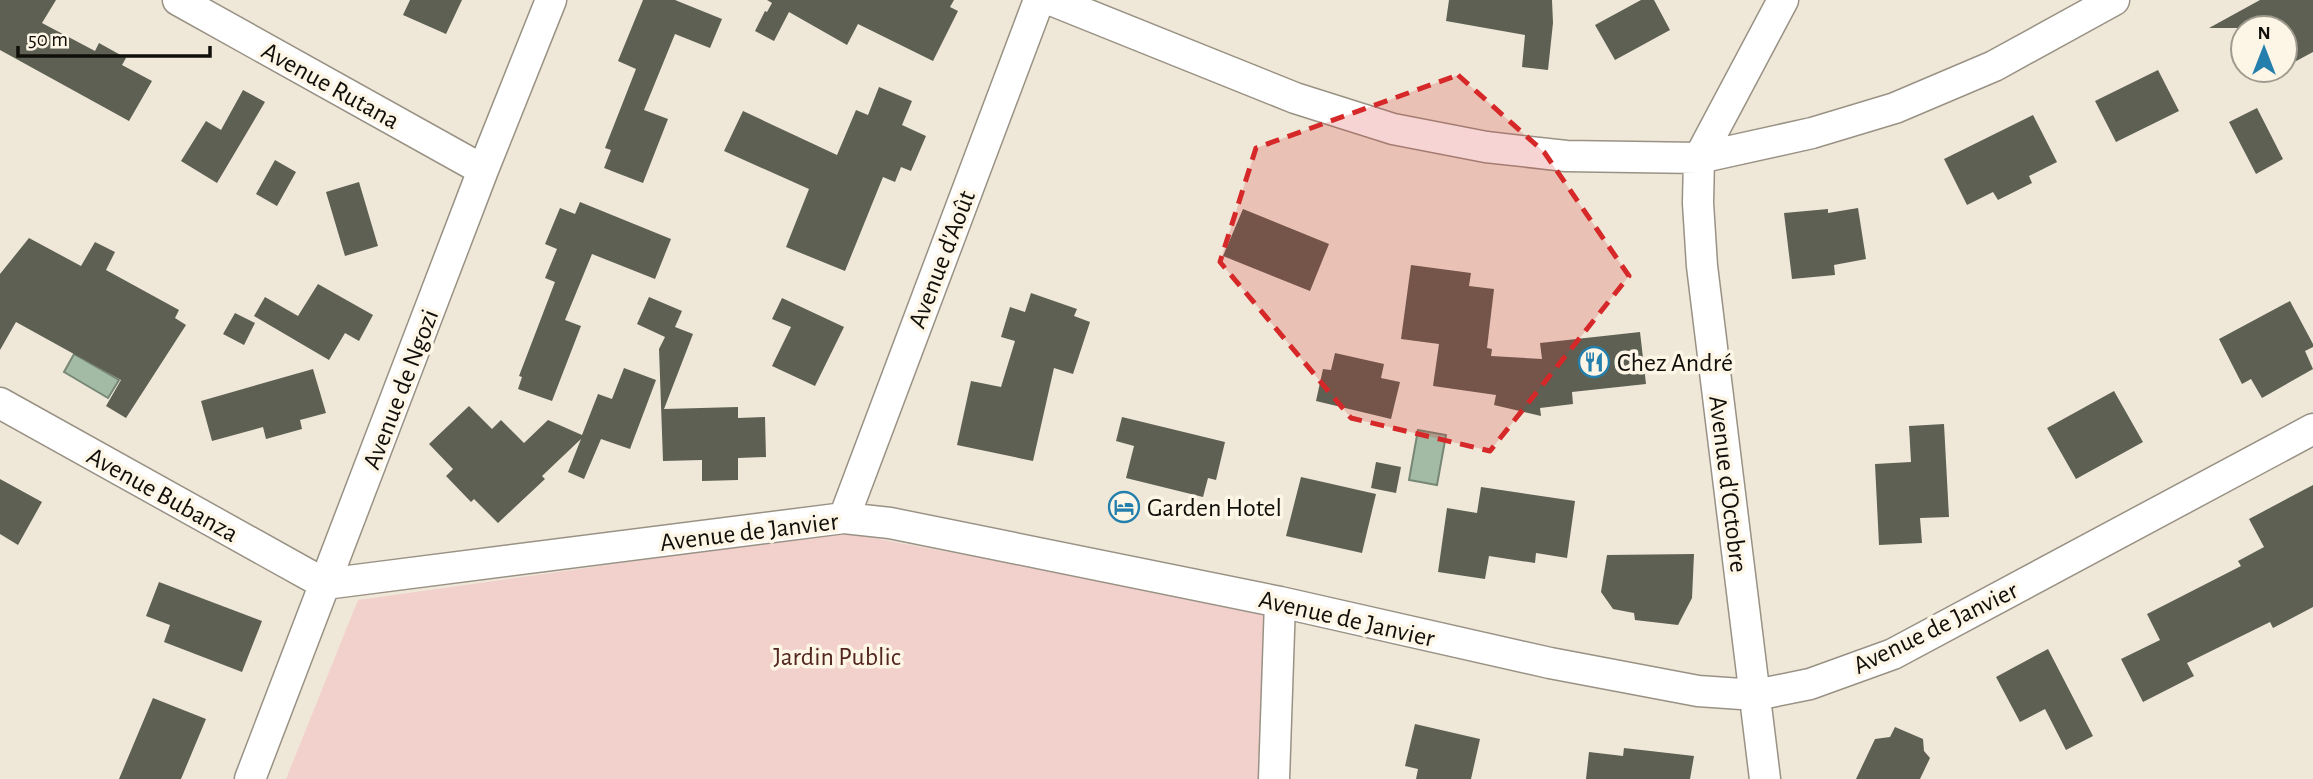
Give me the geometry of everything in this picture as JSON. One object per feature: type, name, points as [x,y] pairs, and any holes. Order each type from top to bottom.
[{"type":"street","name":"Avenue Rutana","points":[[178,0],[483,170]]},
{"type":"street","name":"Avenue de Ngozi","points":[[250,779],[483,170],[551,0]]},
{"type":"street","name":"Avenue d'Août","points":[[844,518],[1039,0]]},
{"type":"street","points":[[1051,0],[1295,98],[1393,129],[1486,147],[1566,156],[1699,158],[1812,133],[1895,108],[1994,65],[2114,0]]},
{"type":"street","name":"Avenue d'Octobre","points":[[1765,779],[1702,266],[1698,203],[1699,158],[1783,0]]},
{"type":"street","name":"Avenue Bubanza","points":[[0,403],[326,584]]},
{"type":"street","name":"Avenue de Janvier","points":[[326,584],[844,518],[890,523],[1280,602],[1550,663],[1699,691],[1756,695],[1810,684],[1893,654],[2313,429]]},
{"type":"street","points":[[1274,779],[1280,602]]},
{"type":"highlighted area","points":[[1458,75],[1544,152],[1629,276],[1490,451],[1351,418],[1220,262],[1256,148]]},
{"type":"green space","name":"Jardin Public","points":[[842,532],[1274,613],[1267,779],[286,779],[358,600]]},
{"type":"shaded area","points":[[74,354],[119,380],[108,398],[64,372]]},
{"type":"shaded area","points":[[1418,430],[1446,435],[1437,485],[1409,480]]},
{"type":"building","points":[[0,0],[56,0],[42,23],[95,51],[99,43],[126,58],[122,65],[152,81],[129,121],[0,50]]},
{"type":"building","points":[[410,0],[462,0],[446,34],[403,15]]},
{"type":"building","points":[[643,0],[675,0],[722,19],[710,48],[675,34],[644,110],[668,119],[643,183],[604,168],[611,150],[605,148],[636,69],[618,61]]},
{"type":"building","points":[[767,0],[954,0],[950,7],[958,11],[933,61],[858,24],[847,45],[789,12],[774,41],[755,31],[772,3]]},
{"type":"building","points":[[1449,0],[1552,0],[1553,23],[1548,70],[1522,67],[1525,35],[1446,21]]},
{"type":"building","points":[[1641,0],[1654,0],[1670,30],[1615,60],[1595,25]]},
{"type":"building","points":[[2260,0],[2313,0],[2313,52],[2299,60],[2299,14],[2234,14]]},
{"type":"building","points":[[2229,17],[2229,28],[2209,28]]},
{"type":"building","points":[[2158,70],[2179,111],[2116,142],[2095,101]]},
{"type":"building","points":[[879,87],[912,101],[902,125],[926,136],[911,171],[901,167],[895,182],[883,177],[845,271],[786,247],[809,189],[724,151],[743,111],[837,155],[856,110],[868,115]]},
{"type":"building","points":[[243,90],[265,102],[217,183],[181,161],[206,121],[221,130]]},
{"type":"building","points":[[2257,108],[2283,159],[2256,174],[2229,122]]},
{"type":"building","points":[[2033,115],[2057,162],[2029,176],[2032,183],[1998,200],[1993,192],[1967,205],[1944,159]]},
{"type":"building","points":[[275,160],[296,172],[277,206],[256,194]]},
{"type":"building","points":[[359,182],[378,246],[345,256],[326,192]]},
{"type":"building","points":[[580,202],[671,239],[655,279],[592,254],[565,320],[581,326],[552,401],[518,389],[522,377],[519,376],[555,282],[545,278],[557,249],[545,244],[560,208],[575,214]]},
{"type":"building","points":[[1858,208],[1866,259],[1834,265],[1835,275],[1792,279],[1784,213],[1828,209],[1828,213]]},
{"type":"building","points":[[1243,209],[1329,244],[1310,291],[1223,256]]},
{"type":"building","points":[[29,238],[81,266],[95,242],[115,252],[106,270],[179,310],[175,318],[186,325],[126,418],[106,406],[121,380],[16,322],[0,350],[0,274]]},
{"type":"building","points":[[1411,265],[1471,273],[1469,286],[1494,289],[1487,348],[1492,349],[1491,356],[1542,359],[1540,343],[1640,332],[1646,384],[1572,392],[1573,404],[1540,408],[1541,416],[1494,405],[1496,395],[1433,386],[1439,344],[1401,339]]},
{"type":"building","points":[[318,284],[373,315],[359,341],[345,333],[329,360],[254,316],[265,297],[298,316]]},
{"type":"building","points":[[1031,293],[1077,309],[1074,316],[1090,322],[1073,374],[1054,368],[1033,461],[957,445],[971,381],[1001,387],[1015,341],[1001,337],[1010,307],[1025,312]]},
{"type":"building","points":[[649,297],[682,311],[675,327],[693,334],[664,409],[738,407],[738,418],[765,417],[766,457],[738,458],[738,480],[702,481],[702,460],[663,461],[659,349],[665,337],[637,324]]},
{"type":"building","points":[[782,298],[844,327],[815,386],[772,366],[791,327],[772,319]]},
{"type":"building","points":[[2290,301],[2313,344],[2313,347],[2305,351],[2313,369],[2262,398],[2251,379],[2242,384],[2219,339]]},
{"type":"building","points":[[235,313],[255,323],[244,345],[223,334]]},
{"type":"building","points":[[1335,353],[1384,364],[1381,378],[1400,382],[1391,419],[1316,401],[1323,369],[1331,370]]},
{"type":"building","points":[[624,368],[656,380],[630,449],[601,439],[584,479],[568,472],[581,439],[542,476],[545,479],[498,523],[474,499],[471,502],[446,476],[453,469],[429,444],[469,406],[492,429],[501,420],[524,443],[548,420],[582,435],[598,394],[612,399]]},
{"type":"building","points":[[313,369],[326,413],[300,420],[302,429],[266,439],[263,427],[212,441],[201,401]]},
{"type":"building","points":[[2114,391],[2143,442],[2076,479],[2047,428]]},
{"type":"building","points":[[1122,417],[1225,442],[1216,480],[1208,478],[1203,497],[1126,478],[1134,446],[1116,441]]},
{"type":"building","points":[[1944,424],[1949,517],[1920,518],[1922,543],[1879,545],[1875,464],[1911,462],[1909,426]]},
{"type":"building","points":[[1376,462],[1401,467],[1396,493],[1371,488]]},
{"type":"building","points":[[1301,477],[1376,494],[1362,553],[1286,536]]},
{"type":"building","points":[[0,479],[42,502],[18,545],[0,534]]},
{"type":"building","points":[[2313,485],[2313,607],[2273,628],[2270,622],[2187,663],[2194,676],[2143,702],[2121,659],[2160,640],[2147,614],[2241,566],[2238,561],[2264,547],[2249,519]]},
{"type":"building","points":[[1481,487],[1575,501],[1567,558],[1536,553],[1535,563],[1489,556],[1485,579],[1438,572],[1447,508],[1477,513]]},
{"type":"building","points":[[1694,554],[1692,598],[1678,625],[1635,620],[1634,613],[1613,609],[1601,592],[1607,555]]},
{"type":"building","points":[[159,582],[262,621],[242,672],[164,642],[170,625],[146,616]]},
{"type":"building","points":[[2048,649],[2093,736],[2066,750],[2045,709],[2020,722],[1996,677]]},
{"type":"building","points":[[153,698],[206,719],[181,779],[119,779]]},
{"type":"building","points":[[1415,724],[1480,739],[1471,779],[1416,779],[1418,769],[1405,766]]},
{"type":"building","points":[[1895,727],[1923,739],[1924,751],[1930,758],[1920,779],[1856,779],[1875,739],[1890,737]]},
{"type":"building","points":[[1624,748],[1694,756],[1690,779],[1586,779],[1589,752],[1623,756]]},
{"type":"place","name":"Chez André","points":[[1594,362]]},
{"type":"place","name":"Garden Hotel","points":[[1124,507]]}]
